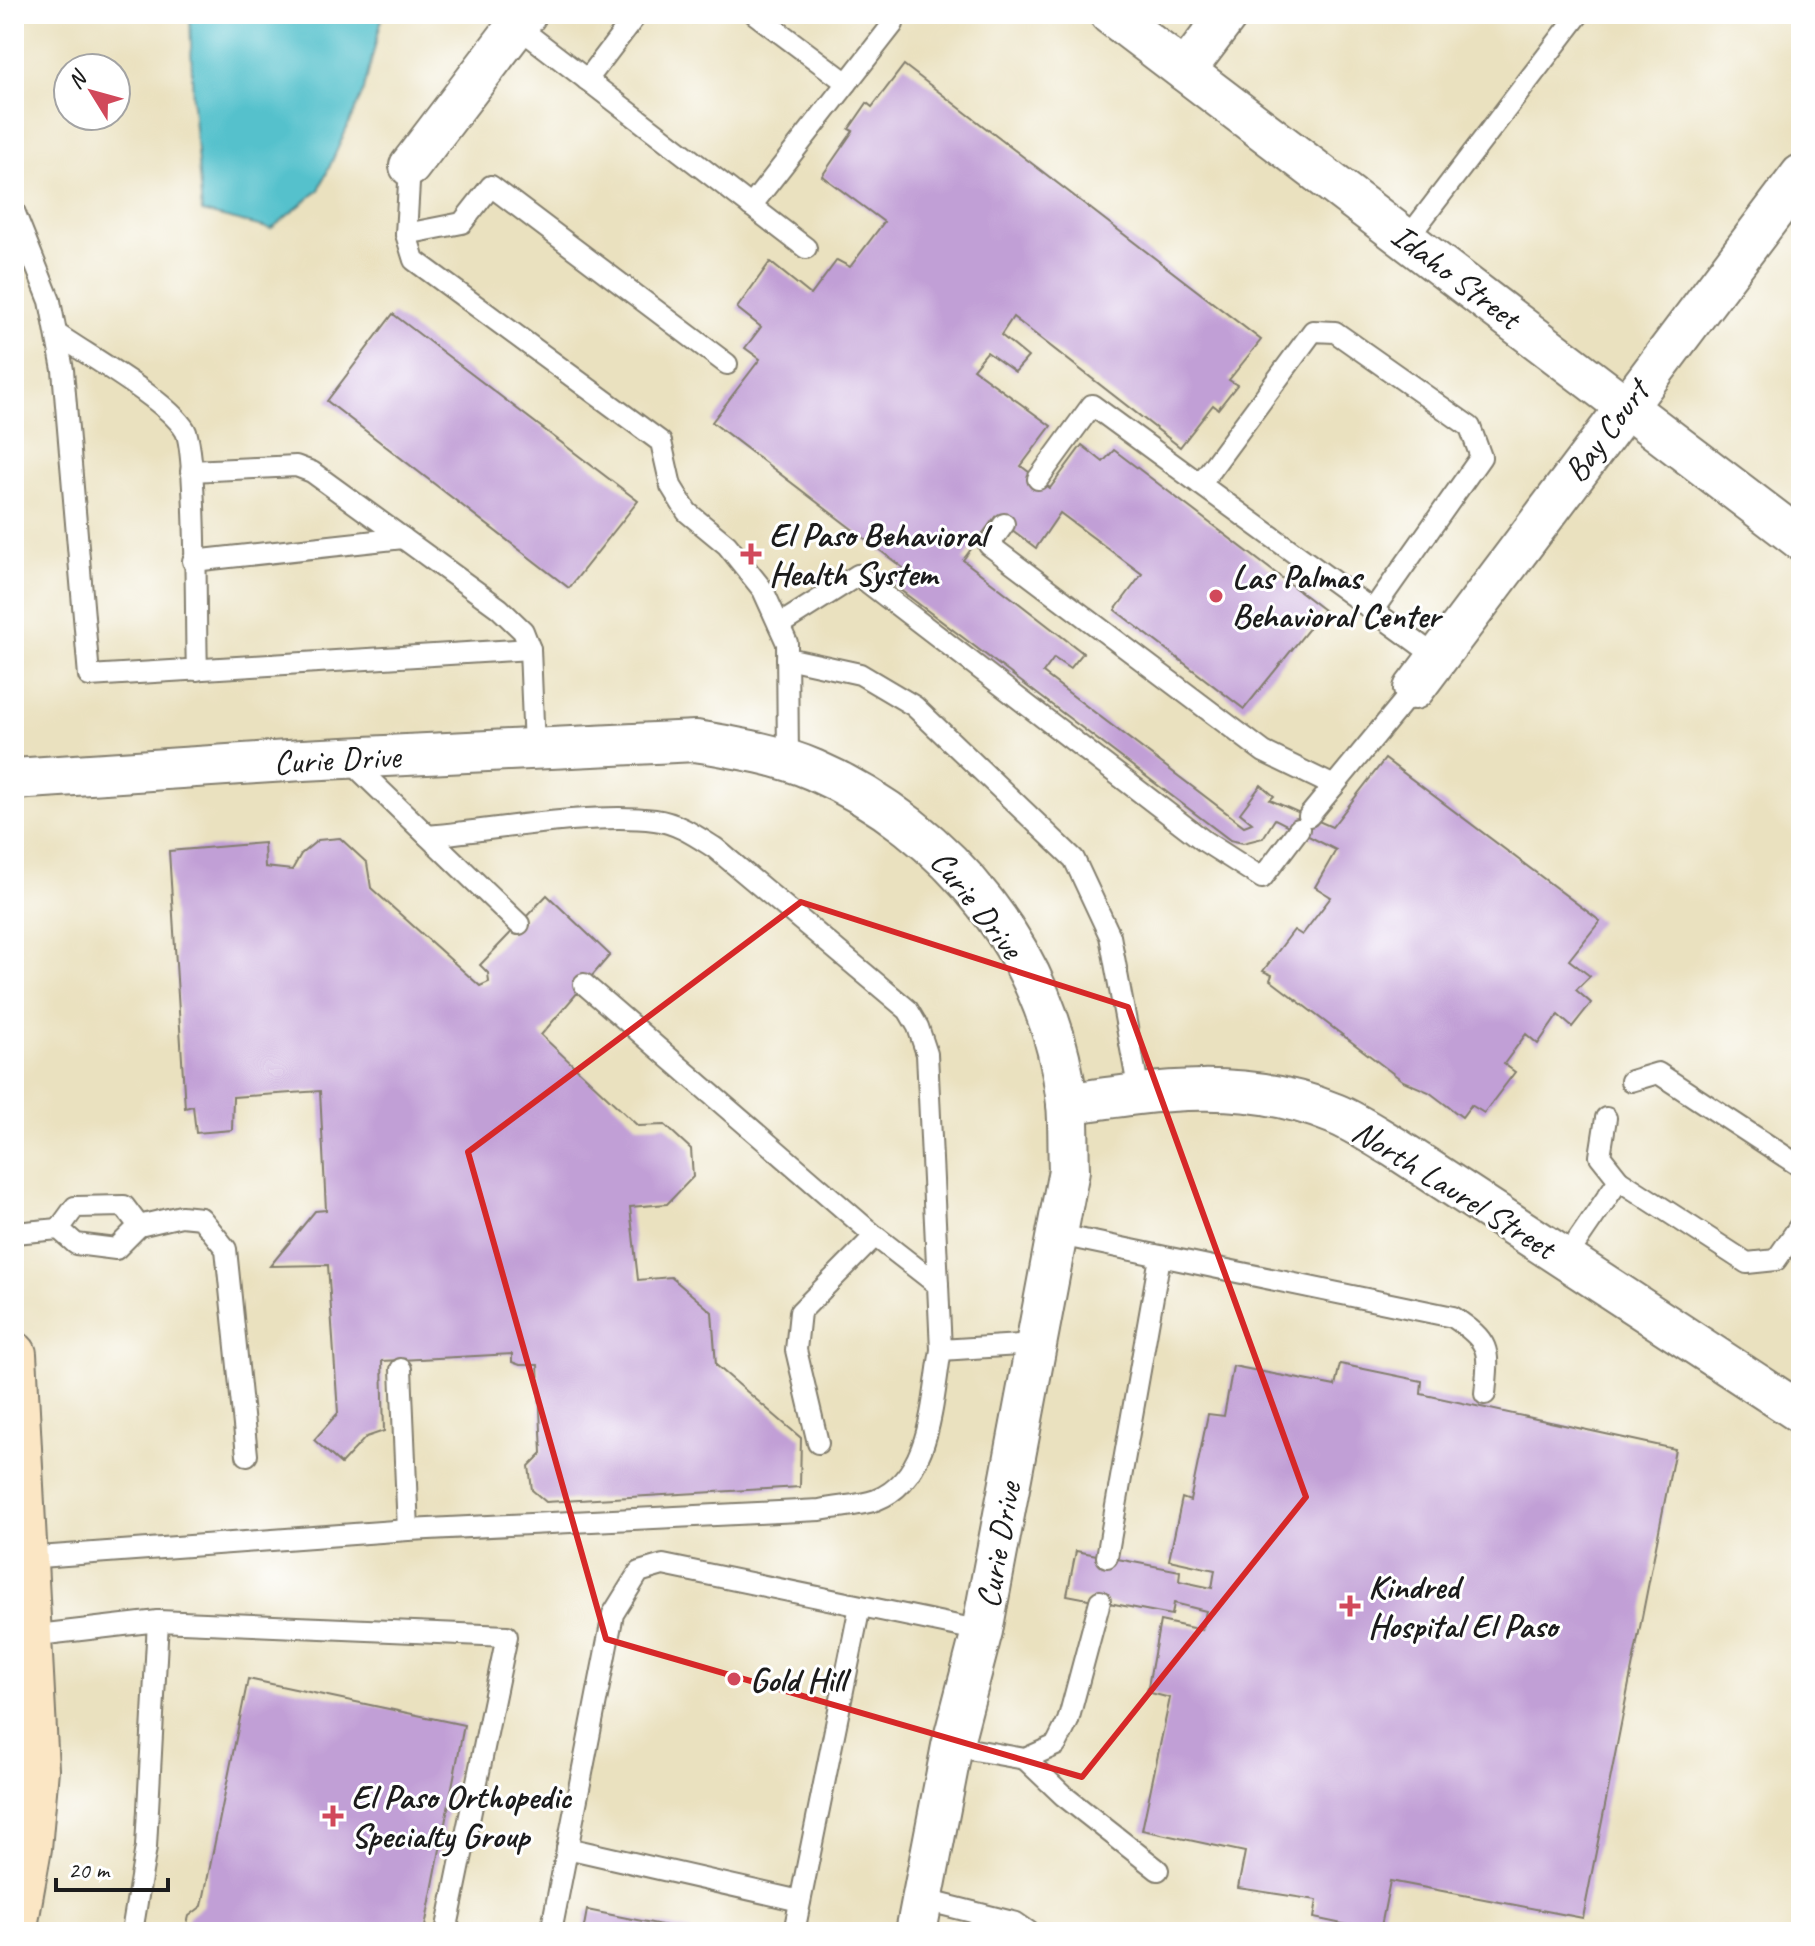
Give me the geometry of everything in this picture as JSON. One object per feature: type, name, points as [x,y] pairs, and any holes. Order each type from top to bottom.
[{"type":"main road","points":[[14,1354],[36,1769],[29,1848],[14,1932]]},
{"type":"street","name":"Idaho Street","points":[[1110,14],[1801,540]]},
{"type":"street","points":[[1185,71],[1228,14]]},
{"type":"street","points":[[410,166],[521,20]]},
{"type":"street","name":"Bay Court","points":[[1414,689],[1801,175]]},
{"type":"street","name":"Curie Drive","points":[[14,779],[347,758],[696,741],[756,751],[788,761],[865,794],[919,832],[960,871],[1002,924],[1045,1012],[1067,1104],[1069,1170],[982,1631],[952,1746],[918,1915]]},
{"type":"street","name":"North Laurel Street","points":[[1067,1104],[1139,1092],[1232,1089],[1285,1097],[1336,1114],[1394,1147],[1798,1405]]},
{"type":"lane","points":[[587,80],[637,14]]},
{"type":"lane","points":[[755,14],[847,83]]},
{"type":"lane","points":[[751,206],[893,24],[891,14]]},
{"type":"lane","points":[[1407,239],[1579,14]]},
{"type":"lane","points":[[521,20],[587,80],[806,248]]},
{"type":"lane","points":[[410,166],[406,234],[414,260],[661,442],[671,486],[687,512],[736,557],[763,590],[787,643],[788,761]]},
{"type":"lane","points":[[406,234],[462,223],[491,186],[727,364]]},
{"type":"lane","points":[[14,211],[50,301],[63,370],[89,676],[530,649]]},
{"type":"lane","points":[[1200,484],[1313,331],[1335,332],[1470,427],[1481,457],[1373,610]]},
{"type":"lane","points":[[57,334],[170,413],[186,431],[191,471],[197,670]]},
{"type":"lane","points":[[1038,479],[1092,405],[1438,658]]},
{"type":"lane","points":[[191,471],[304,469],[499,608],[523,631],[530,649],[534,748]]},
{"type":"lane","points":[[1004,524],[989,545],[1264,752],[1334,786]]},
{"type":"lane","points":[[193,561],[403,538]]},
{"type":"lane","points":[[779,625],[858,575],[1204,841],[1262,878],[1414,689]]},
{"type":"lane","points":[[787,658],[860,674],[914,706],[1074,859],[1110,936],[1139,1092]]},
{"type":"lane","points":[[347,758],[519,924]]},
{"type":"lane","points":[[25,1558],[408,1530],[820,1510],[878,1499],[905,1479],[922,1452],[941,1350],[927,1054],[908,1010],[715,848],[687,829],[655,820],[590,821],[428,836]]},
{"type":"lane","points":[[584,984],[875,1236],[938,1285]]},
{"type":"lane","points":[[1631,1081],[1658,1073],[1800,1165]]},
{"type":"lane","points":[[1606,1118],[1600,1156],[1619,1180],[1747,1263],[1776,1260],[1801,1224]]},
{"type":"lane","points":[[1565,1259],[1619,1180]]},
{"type":"lane","points":[[59,1229],[75,1207],[124,1206],[139,1226]]},
{"type":"lane","points":[[14,1233],[59,1229],[76,1244],[116,1249],[139,1226],[181,1216],[201,1218],[226,1249],[247,1455]]},
{"type":"lane","points":[[1055,1234],[1453,1317],[1476,1333],[1489,1351],[1485,1394]]},
{"type":"lane","points":[[818,1443],[796,1350],[800,1312],[875,1236]]},
{"type":"lane","points":[[1107,1557],[1160,1257]]},
{"type":"lane","points":[[941,1350],[1034,1344]]},
{"type":"lane","points":[[401,1369],[408,1530]]},
{"type":"lane","points":[[551,1932],[613,1614],[639,1572],[663,1565],[982,1631]]},
{"type":"lane","points":[[1025,1759],[1056,1745],[1068,1721],[1100,1601]]},
{"type":"lane","points":[[794,1932],[860,1606]]},
{"type":"lane","points":[[132,1932],[146,1847],[158,1621]]},
{"type":"lane","points":[[29,1636],[158,1621],[507,1636],[446,1932]]},
{"type":"lane","points":[[952,1746],[1025,1759],[1064,1796],[1158,1870]]},
{"type":"lane","points":[[567,1848],[800,1901]]},
{"type":"lane","points":[[918,1915],[1020,1929]]},
{"type":"highlighted area","points":[[801,902],[1128,1007],[1306,1497],[1082,1777],[606,1639],[468,1152]]},
{"type":"water","points":[[190,14],[383,14],[364,90],[319,190],[271,229],[202,212],[193,105]]},
{"type":"building","name":"Las Palmas Behavioral Center","points":[[904,65],[1261,340],[1229,380],[1237,385],[1218,409],[1213,405],[1180,447],[1013,317],[1001,335],[1028,357],[1015,372],[987,352],[973,369],[1051,426],[1021,466],[1050,488],[1082,445],[1103,462],[1114,450],[1324,610],[1244,709],[1115,610],[1142,574],[1060,513],[1036,548],[995,517],[963,560],[1083,653],[1070,669],[1054,658],[1043,673],[1244,826],[1252,823],[1240,813],[1261,785],[1274,796],[1270,800],[1332,827],[1385,759],[1600,921],[1569,960],[1590,976],[1576,990],[1591,1003],[1572,1027],[1558,1015],[1538,1044],[1526,1034],[1504,1064],[1515,1072],[1484,1113],[1471,1105],[1462,1117],[1429,1092],[1403,1081],[1270,980],[1272,975],[1263,971],[1294,930],[1302,935],[1331,897],[1315,887],[1336,850],[1275,819],[1263,838],[1243,843],[1230,840],[891,583],[903,568],[712,422],[760,359],[745,348],[761,327],[737,308],[770,262],[811,295],[837,260],[850,267],[884,222],[822,176],[853,131],[849,129],[867,103],[872,107]]},
{"type":"building","points":[[393,314],[638,501],[569,588],[327,401]]},
{"type":"building","points":[[340,838],[367,863],[371,888],[480,986],[489,982],[488,973],[480,965],[547,895],[610,955],[541,1035],[638,1126],[665,1125],[691,1149],[693,1177],[667,1204],[630,1207],[638,1280],[671,1277],[712,1312],[716,1365],[801,1438],[800,1487],[546,1502],[532,1490],[529,1466],[542,1453],[538,1365],[512,1362],[512,1354],[382,1361],[384,1431],[366,1437],[341,1464],[314,1440],[338,1413],[328,1265],[270,1266],[315,1211],[326,1210],[320,1091],[233,1097],[232,1130],[196,1133],[193,1106],[185,1108],[169,851],[264,843],[265,867],[292,870],[301,854],[318,840]]},
{"type":"building","name":"Kindred Hospital El Paso","points":[[1340,1364],[1422,1381],[1421,1394],[1675,1449],[1583,1918],[1390,1881],[1380,1932],[1314,1918],[1317,1900],[1238,1888],[1245,1852],[1142,1830],[1170,1698],[1147,1692],[1160,1621],[1202,1630],[1206,1611],[1174,1603],[1172,1615],[1067,1595],[1076,1551],[1180,1571],[1179,1581],[1212,1588],[1215,1570],[1169,1560],[1182,1498],[1190,1501],[1208,1414],[1224,1416],[1233,1366],[1335,1386]]},
{"type":"building","name":"El Paso Orthopedic Specialty Group","points":[[248,1679],[464,1725],[424,1932],[185,1932],[189,1916],[202,1906]]},
{"type":"building","points":[[587,1910],[692,1931],[692,1932],[583,1932]]},
{"type":"place","name":"El Paso Behavioral Health System","points":[[751,554]]},
{"type":"place","name":"Las Palmas Behavioral Center","points":[[1216,596]]},
{"type":"place","name":"Kindred Hospital El Paso","points":[[1350,1606]]},
{"type":"place","name":"Gold Hill","points":[[734,1679]]},
{"type":"place","name":"El Paso Orthopedic Specialty Group","points":[[333,1816]]}]
